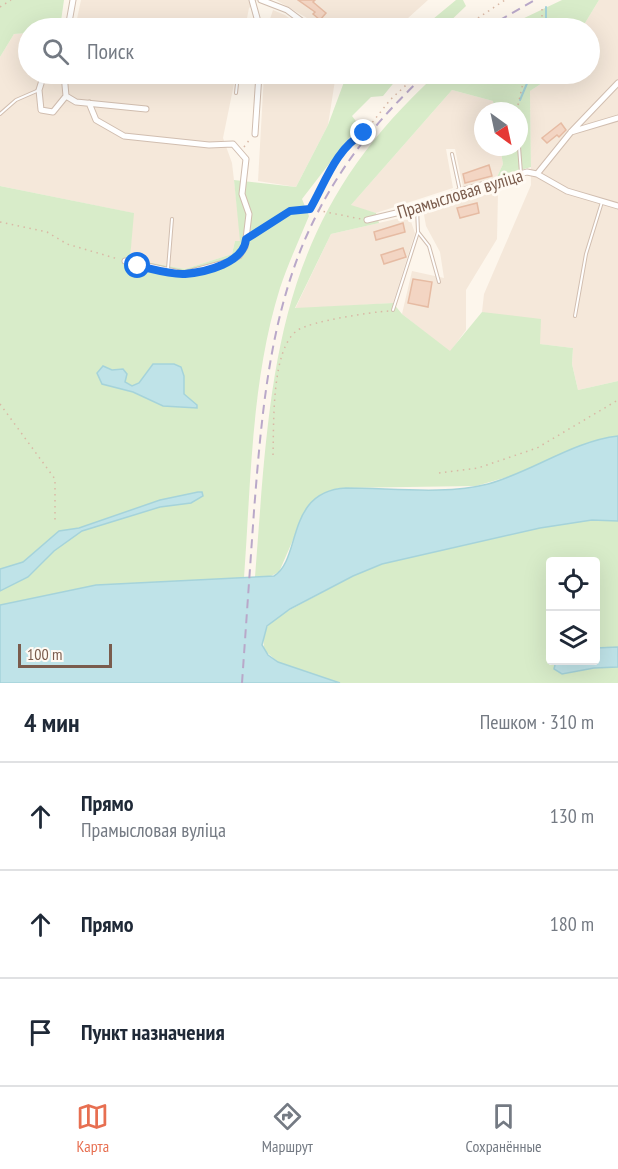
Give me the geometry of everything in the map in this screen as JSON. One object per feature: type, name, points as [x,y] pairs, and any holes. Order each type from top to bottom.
[{"type":"street","points":[[70,18],[73,0]]},
{"type":"street","points":[[252,0],[258,18]]},
{"type":"street","points":[[261,0],[287,9],[298,18]]},
{"type":"street","points":[[537,174],[571,132],[618,83]]},
{"type":"street","points":[[41,84],[39,90],[41,110],[53,112],[66,96],[65,84]]},
{"type":"street","points":[[255,134],[258,84]]},
{"type":"street","points":[[66,96],[75,102],[146,109]]},
{"type":"street","points":[[89,103],[96,120],[124,136],[209,146],[233,144],[246,159],[242,194],[249,214],[245,247],[239,256],[228,262],[184,274],[125,261]]},
{"type":"street","points":[[571,132],[618,118]]},
{"type":"street","name":"Прамысловая вуліца","points":[[367,220],[417,208],[460,191],[521,173],[537,174],[567,191],[618,206]]},
{"type":"lane","points":[[236,93],[237,84]]},
{"type":"lane","points":[[0,114],[16,100],[39,90]]},
{"type":"lane","points":[[452,154],[460,191]]},
{"type":"lane","points":[[520,156],[521,173]]},
{"type":"lane","points":[[574,316],[586,254],[602,202]]},
{"type":"lane","points":[[393,310],[418,232],[417,208]]},
{"type":"lane","points":[[168,271],[172,219]]},
{"type":"lane","points":[[418,232],[429,246],[439,282]]},
{"type":"path","points":[[0,7],[11,0]]},
{"type":"path","points":[[479,18],[505,0]]},
{"type":"path","points":[[542,9],[542,18]]},
{"type":"path","points":[[310,209],[329,171],[355,138],[364,133],[390,100],[407,84]]},
{"type":"path","points":[[519,102],[523,84]]},
{"type":"path","points":[[239,152],[255,134]]},
{"type":"path","points":[[246,239],[290,211],[310,209],[367,220]]},
{"type":"path","points":[[0,222],[47,232],[67,244],[125,261]]},
{"type":"path","points":[[273,455],[277,386],[284,346],[297,331],[308,326],[364,313],[393,310]]},
{"type":"path","points":[[439,473],[478,468],[537,448],[618,400]]},
{"type":"path","points":[[0,404],[55,479],[55,522]]},
{"type":"shaded area","points":[[81,0],[257,0],[249,8],[247,18],[77,18]]},
{"type":"shaded area","points":[[276,0],[428,0],[408,18],[307,18]]},
{"type":"shaded area","points":[[599,0],[618,0],[618,381],[578,390],[572,364],[573,348],[539,344],[482,312],[484,294],[531,185],[530,91],[541,84],[600,84],[600,18],[588,18]]},
{"type":"shaded area","points":[[273,10],[289,18],[270,18]]},
{"type":"shaded area","points":[[14,34],[18,34],[18,84],[234,84],[223,138],[232,163],[241,241],[235,241],[232,254],[185,269],[130,259],[133,213],[0,186],[0,57]]},
{"type":"shaded area","points":[[263,84],[334,84],[328,125],[296,187],[258,181]]},
{"type":"shaded area","points":[[452,90],[493,101],[474,102],[474,156],[502,156],[503,164],[497,177],[463,187],[455,149],[446,149],[453,188],[376,213],[350,206]]},
{"type":"shaded area","points":[[498,193],[497,239],[466,290],[466,330],[450,352],[402,314],[412,271],[444,278],[440,252],[426,226],[423,209],[462,198]]},
{"type":"shaded area","points":[[409,216],[415,233],[393,303],[295,309],[331,234]]},
{"type":"green space","points":[[0,0],[64,0],[61,18],[18,18],[18,34],[14,34],[0,57]]},
{"type":"green space","points":[[456,0],[463,0],[466,6],[453,18],[434,18]]},
{"type":"green space","points":[[562,0],[599,0],[588,18],[524,18]]},
{"type":"green space","points":[[343,84],[393,84],[383,96],[371,97],[352,116],[359,125],[302,199],[309,216],[280,288],[263,359],[254,432],[244,578],[96,585],[0,605],[0,186],[134,213],[130,259],[185,269],[232,254],[235,241],[240,241],[234,180],[296,187],[328,125]]},
{"type":"green space","points":[[427,84],[541,84],[530,91],[531,167],[497,177],[503,164],[502,156],[528,156],[528,102],[493,102],[452,90],[351,205],[376,213],[379,223],[331,234],[295,308],[393,303],[402,314],[450,351],[482,312],[541,319],[540,344],[573,348],[572,364],[578,390],[618,381],[618,436],[598,440],[514,475],[476,486],[338,488],[306,510],[279,572],[271,576],[255,577],[267,432],[276,366],[290,304],[312,244],[342,186],[383,130]]},
{"type":"green space","points":[[592,520],[618,521],[618,683],[340,683],[278,662],[264,650],[263,633],[273,619],[353,576],[382,564],[540,528]]},
{"type":"water","points":[[153,364],[174,364],[181,367],[184,376],[184,394],[197,405],[197,408],[163,406],[133,392],[102,384],[97,373],[103,366],[112,370],[123,369],[127,374],[125,382],[132,386],[139,383]]},
{"type":"water","points":[[618,436],[618,521],[592,520],[540,528],[382,564],[353,576],[290,609],[267,626],[262,645],[268,655],[278,662],[340,683],[0,683],[0,605],[96,585],[274,576],[283,567],[304,513],[313,501],[327,492],[346,488],[436,490],[488,484],[585,444]]},
{"type":"water","points":[[202,492],[203,496],[191,503],[160,507],[82,531],[54,551],[28,577],[0,591],[0,569],[23,562],[59,531],[79,528],[160,500]]},
{"type":"water","points":[[618,647],[618,667],[594,668],[562,674],[554,669],[555,665],[600,665],[600,648]]},
{"type":"building","points":[[298,0],[315,0],[313,2],[326,13],[322,18],[318,18],[313,14],[315,12]]},
{"type":"building","points":[[561,123],[566,130],[559,137],[557,135],[547,143],[542,138]]},
{"type":"building","points":[[489,165],[492,176],[465,183],[463,174]]},
{"type":"building","points":[[477,203],[479,213],[460,218],[457,208]]},
{"type":"building","points":[[403,223],[405,232],[376,240],[374,232]]},
{"type":"building","points":[[403,248],[406,257],[384,264],[381,255]]},
{"type":"building","points":[[413,279],[432,282],[428,307],[408,303]]},
{"type":"waterway","points":[[546,7],[546,18]]},
{"type":"waterway","points":[[520,100],[527,84]]},
{"type":"railway","points":[[504,18],[535,0]]},
{"type":"railway","points":[[242,683],[265,396],[279,320],[289,283],[318,212],[340,174],[380,121],[416,84]]},
{"type":"route","points":[[138,266],[184,274],[228,262],[239,256],[245,247],[246,239],[290,211],[310,209],[329,171],[355,138],[364,133]]}]
